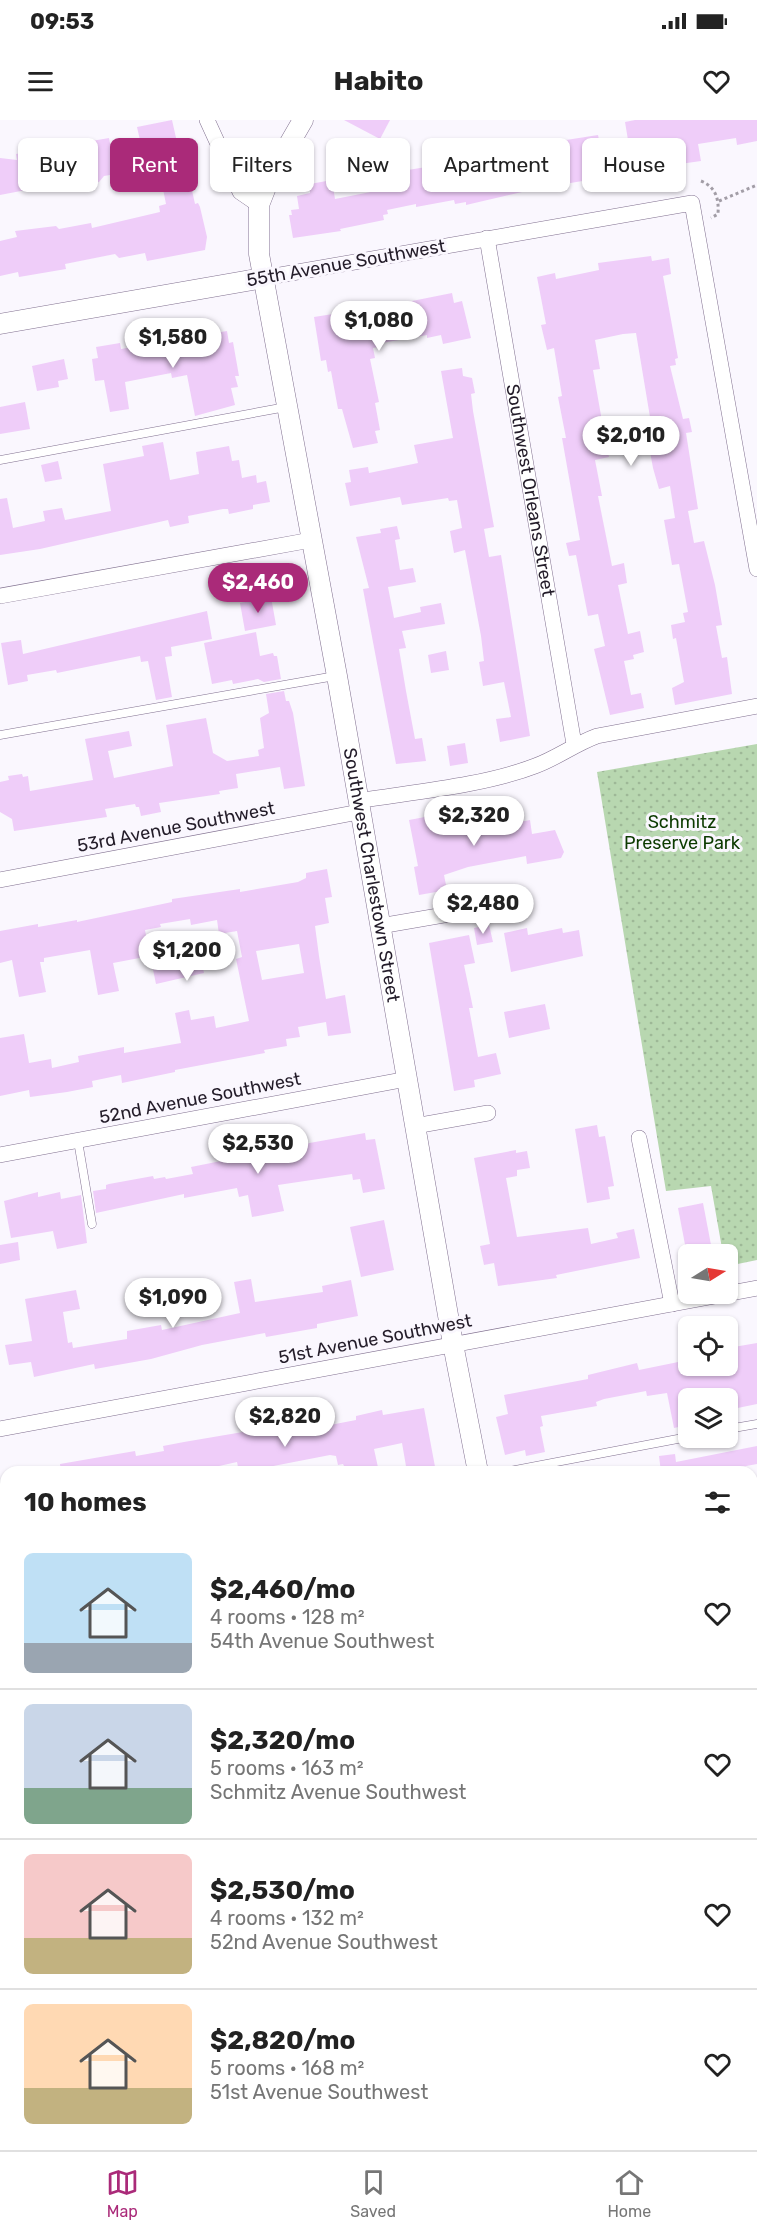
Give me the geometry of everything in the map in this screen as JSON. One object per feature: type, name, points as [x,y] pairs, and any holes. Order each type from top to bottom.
[{"type":"street","points":[[207,120],[240,192],[259,205]]},
{"type":"street","points":[[263,278],[259,251],[259,205],[270,177],[303,120]]},
{"type":"street","name":"55th Avenue Southwest","points":[[0,324],[692,203],[757,569]]},
{"type":"street","name":"Southwest Orleans Street","points":[[487,238],[574,744]]},
{"type":"street","name":"Southwest Charlestown Street","points":[[263,278],[337,676],[453,1344],[477,1466]]},
{"type":"street","points":[[0,597],[311,540]]},
{"type":"street","name":"53rd Avenue Southwest","points":[[0,879],[496,777],[534,766],[574,744],[597,736],[757,706]]},
{"type":"street","points":[[380,926],[513,903]]},
{"type":"street","name":"52nd Avenue Southwest","points":[[0,1155],[407,1079]]},
{"type":"street","points":[[415,1126],[488,1113]]},
{"type":"street","points":[[639,1138],[672,1304]]},
{"type":"street","name":"51st Avenue Southwest","points":[[0,1428],[757,1288]]},
{"type":"lane","points":[[0,460],[287,407]]},
{"type":"lane","points":[[0,735],[337,676]]},
{"type":"lane","points":[[78,1141],[92,1224]]},
{"type":"lane","points":[[738,1427],[757,1424]]},
{"type":"lane","points":[[536,1466],[678,1439]]},
{"type":"path","points":[[701,181],[708,184],[719,201],[718,214],[709,218]]},
{"type":"path","points":[[719,201],[757,185]]},
{"type":"green space","name":"Schmitz Preserve Park","points":[[757,744],[757,1260],[738,1264],[738,1244],[721,1244],[711,1186],[666,1191],[597,772]]},
{"type":"building","points":[[172,120],[176,138],[140,138],[137,127]]},
{"type":"building","points":[[344,120],[390,120],[381,138]]},
{"type":"building","points":[[635,120],[757,120],[757,141],[737,145],[736,138],[698,144],[701,161],[686,163],[686,138],[628,138],[625,122]]},
{"type":"building","points":[[598,135],[599,138],[582,138],[582,181],[570,183],[570,139]]},
{"type":"building","points":[[109,138],[110,175],[104,176],[98,182],[98,140]]},
{"type":"building","points":[[16,154],[18,154],[18,192],[0,195],[0,158],[17,160]]},
{"type":"building","points":[[422,168],[422,192],[522,192],[466,205],[466,202],[455,204],[454,200],[416,207],[416,204],[387,210],[388,214],[383,215],[384,220],[340,229],[341,231],[293,238],[289,215],[292,215],[291,210],[299,209],[297,196],[314,192],[314,183],[326,181],[326,192],[334,192],[335,199],[371,192],[410,192],[410,170]]},
{"type":"building","points":[[164,192],[192,192],[195,204],[198,203],[200,207],[207,237],[205,250],[147,261],[145,253],[119,258],[115,254],[65,264],[66,269],[19,277],[18,272],[0,276],[0,241],[17,237],[15,231],[56,226],[59,229],[91,223],[92,228],[160,212],[159,206],[166,204]]},
{"type":"building","points":[[651,256],[652,261],[669,258],[671,274],[663,276],[678,358],[675,359],[676,365],[670,366],[683,419],[689,418],[692,432],[686,433],[698,509],[688,511],[694,543],[704,541],[715,585],[722,625],[716,626],[722,658],[727,657],[732,694],[675,705],[672,688],[684,682],[676,638],[673,639],[671,625],[685,622],[683,613],[688,612],[679,564],[672,565],[664,520],[675,518],[670,486],[659,489],[653,468],[645,424],[651,423],[636,333],[623,334],[595,340],[600,369],[593,370],[602,421],[601,424],[586,427],[606,443],[609,457],[595,460],[602,496],[598,496],[612,566],[624,563],[627,583],[618,585],[628,634],[640,631],[644,652],[633,655],[634,659],[624,661],[631,695],[641,693],[644,708],[610,715],[594,649],[605,646],[598,614],[588,616],[576,555],[569,556],[566,543],[580,540],[562,438],[566,438],[558,397],[562,396],[554,348],[547,350],[541,325],[546,324],[537,277],[555,273],[556,279],[599,270],[598,263]]},
{"type":"building","points":[[452,293],[454,303],[462,301],[471,338],[443,344],[441,335],[427,338],[427,335],[382,343],[383,346],[373,348],[375,358],[370,359],[379,402],[375,403],[380,430],[375,431],[378,443],[353,448],[342,409],[338,409],[331,371],[328,372],[326,360],[321,361],[314,317],[358,310],[359,315],[393,309],[392,305]]},
{"type":"building","points":[[227,331],[229,343],[233,342],[239,376],[235,376],[238,387],[231,388],[235,405],[195,416],[187,375],[172,378],[171,373],[125,382],[129,409],[110,412],[104,380],[95,381],[92,359],[98,358],[96,347],[120,343],[121,349]]},
{"type":"building","points":[[64,359],[68,379],[58,381],[59,387],[37,391],[32,366]]},
{"type":"building","points":[[462,368],[463,376],[472,378],[475,393],[471,394],[473,411],[494,527],[484,529],[489,557],[501,555],[530,736],[500,742],[496,719],[511,717],[504,682],[483,686],[479,662],[484,661],[481,636],[465,550],[454,553],[450,531],[462,528],[457,500],[449,501],[448,498],[402,505],[400,497],[350,506],[345,483],[351,482],[349,470],[368,467],[369,473],[418,463],[414,445],[453,438],[441,371]]},
{"type":"building","points":[[25,402],[30,429],[0,434],[0,407]]},
{"type":"building","points":[[163,442],[170,480],[199,474],[196,452],[229,446],[232,461],[239,460],[242,478],[256,475],[257,483],[266,481],[270,502],[253,505],[253,509],[229,514],[228,509],[223,509],[188,516],[189,523],[170,527],[168,520],[40,549],[0,555],[0,499],[7,498],[13,528],[45,521],[43,511],[62,508],[65,520],[111,511],[103,464],[144,456],[142,446]]},
{"type":"building","points":[[58,461],[62,479],[45,482],[41,465]]},
{"type":"building","points":[[397,526],[400,539],[395,540],[400,570],[413,568],[416,582],[388,587],[394,618],[421,612],[420,607],[441,603],[445,624],[402,631],[406,648],[399,649],[406,691],[415,739],[422,738],[426,761],[396,764],[363,589],[369,588],[356,537],[381,533],[380,529]]},
{"type":"building","points":[[271,597],[276,625],[245,631],[240,603]]},
{"type":"building","points":[[207,611],[212,639],[171,647],[172,656],[165,657],[172,697],[156,700],[148,661],[141,662],[140,656],[57,673],[56,670],[27,675],[28,681],[8,685],[1,643],[21,640],[23,654]]},
{"type":"building","points":[[256,632],[260,656],[273,653],[277,656],[281,679],[264,682],[258,679],[233,684],[232,680],[212,684],[204,643]]},
{"type":"building","points":[[446,651],[449,670],[431,673],[428,655]]},
{"type":"building","points":[[284,691],[286,701],[289,701],[293,713],[305,786],[284,789],[280,767],[236,774],[238,788],[219,791],[220,794],[159,803],[161,812],[141,816],[139,807],[135,804],[105,809],[107,817],[14,831],[12,819],[0,812],[0,782],[9,780],[8,776],[22,774],[23,777],[28,776],[30,791],[93,780],[85,739],[129,731],[132,746],[108,751],[114,778],[173,766],[166,725],[206,718],[213,753],[227,761],[259,756],[258,750],[264,748],[260,718],[269,713],[266,694]]},
{"type":"building","points":[[465,743],[468,763],[450,766],[447,746]]},
{"type":"building","points":[[446,813],[449,830],[476,825],[475,819],[495,816],[498,826],[530,820],[532,834],[555,830],[564,852],[561,858],[527,864],[526,856],[468,867],[444,875],[447,890],[419,895],[414,867],[418,866],[409,820]]},
{"type":"building","points":[[327,869],[332,897],[325,898],[329,923],[315,926],[319,956],[326,999],[345,995],[351,1033],[328,1036],[326,1022],[298,1027],[300,1037],[286,1039],[287,1046],[264,1050],[265,1053],[175,1070],[175,1072],[122,1083],[121,1075],[92,1081],[93,1087],[67,1092],[30,1097],[29,1090],[0,1096],[0,1038],[24,1034],[29,1063],[51,1059],[52,1068],[79,1062],[78,1056],[124,1047],[124,1053],[181,1043],[175,1013],[189,1010],[191,1020],[214,1016],[216,1028],[249,1021],[236,959],[242,957],[237,931],[219,934],[217,920],[191,925],[190,919],[160,924],[161,927],[145,930],[150,956],[113,963],[119,991],[98,995],[90,950],[44,958],[44,962],[40,962],[46,992],[19,997],[12,960],[0,963],[0,931],[38,924],[38,927],[77,920],[77,922],[172,902],[172,899],[240,889],[240,892],[298,882],[306,878],[306,873]],"holes":[[[299,944],[304,973],[262,980],[256,951]]]},
{"type":"building","points":[[489,925],[493,942],[477,945],[474,928]]},
{"type":"building","points":[[527,928],[528,935],[562,928],[563,933],[579,930],[583,956],[511,972],[504,933]]},
{"type":"building","points":[[469,935],[475,963],[464,965],[473,1008],[469,1008],[478,1057],[496,1053],[501,1074],[474,1080],[475,1087],[454,1091],[429,943]]},
{"type":"building","points":[[199,951],[204,973],[156,984],[151,960]]},
{"type":"building","points":[[545,1004],[550,1029],[509,1038],[504,1012]]},
{"type":"building","points":[[597,1125],[599,1137],[605,1136],[614,1186],[608,1187],[610,1199],[587,1203],[575,1129]]},
{"type":"building","points":[[365,1133],[366,1140],[375,1139],[385,1189],[363,1193],[360,1179],[353,1180],[352,1174],[278,1185],[284,1211],[252,1217],[248,1195],[239,1197],[237,1188],[184,1198],[184,1194],[96,1213],[93,1191],[106,1189],[106,1185],[109,1184],[153,1176],[154,1179],[165,1177],[166,1179],[193,1174],[191,1167],[231,1159],[231,1157]]},
{"type":"building","points":[[516,1150],[516,1153],[527,1151],[530,1168],[517,1170],[517,1176],[506,1178],[517,1237],[588,1228],[591,1244],[618,1238],[616,1233],[634,1229],[640,1258],[556,1275],[557,1278],[498,1286],[494,1263],[484,1265],[480,1246],[490,1244],[474,1158]]},
{"type":"building","points":[[38,1192],[38,1197],[60,1192],[61,1199],[81,1195],[87,1243],[57,1249],[53,1231],[11,1238],[4,1201]]},
{"type":"building","points":[[703,1203],[711,1244],[685,1244],[678,1208]]},
{"type":"building","points":[[384,1220],[394,1270],[361,1277],[350,1227]]},
{"type":"building","points":[[18,1242],[20,1260],[0,1264],[0,1245]]},
{"type":"building","points":[[251,1279],[255,1302],[323,1292],[322,1286],[351,1280],[358,1316],[317,1324],[317,1328],[266,1337],[265,1333],[202,1345],[151,1359],[95,1369],[94,1364],[34,1377],[31,1362],[9,1365],[5,1345],[32,1341],[25,1299],[76,1290],[80,1309],[63,1312],[68,1343],[72,1342],[73,1348],[127,1339],[127,1331],[161,1325],[162,1330],[240,1313],[234,1282]]},
{"type":"building","points":[[757,1343],[757,1404],[738,1408],[738,1388],[678,1388],[678,1427],[674,1428],[667,1393],[647,1396],[646,1391],[604,1399],[596,1402],[597,1406],[541,1416],[543,1426],[540,1427],[545,1452],[526,1456],[525,1450],[505,1455],[496,1417],[508,1414],[504,1395],[588,1379],[588,1375],[637,1363],[639,1370],[678,1362],[678,1376],[738,1376],[738,1346]]},
{"type":"building","points":[[424,1408],[435,1466],[406,1466],[402,1443],[374,1449],[378,1466],[338,1465],[336,1456],[330,1455],[273,1466],[238,1466],[237,1462],[219,1466],[60,1466],[60,1464],[135,1451],[136,1456],[164,1451],[163,1446],[266,1428],[267,1434],[304,1430],[356,1420],[356,1416],[382,1410],[383,1415]]},
{"type":"building","points":[[757,1446],[757,1464],[746,1466],[660,1466],[659,1456],[675,1454],[676,1462]]}]
